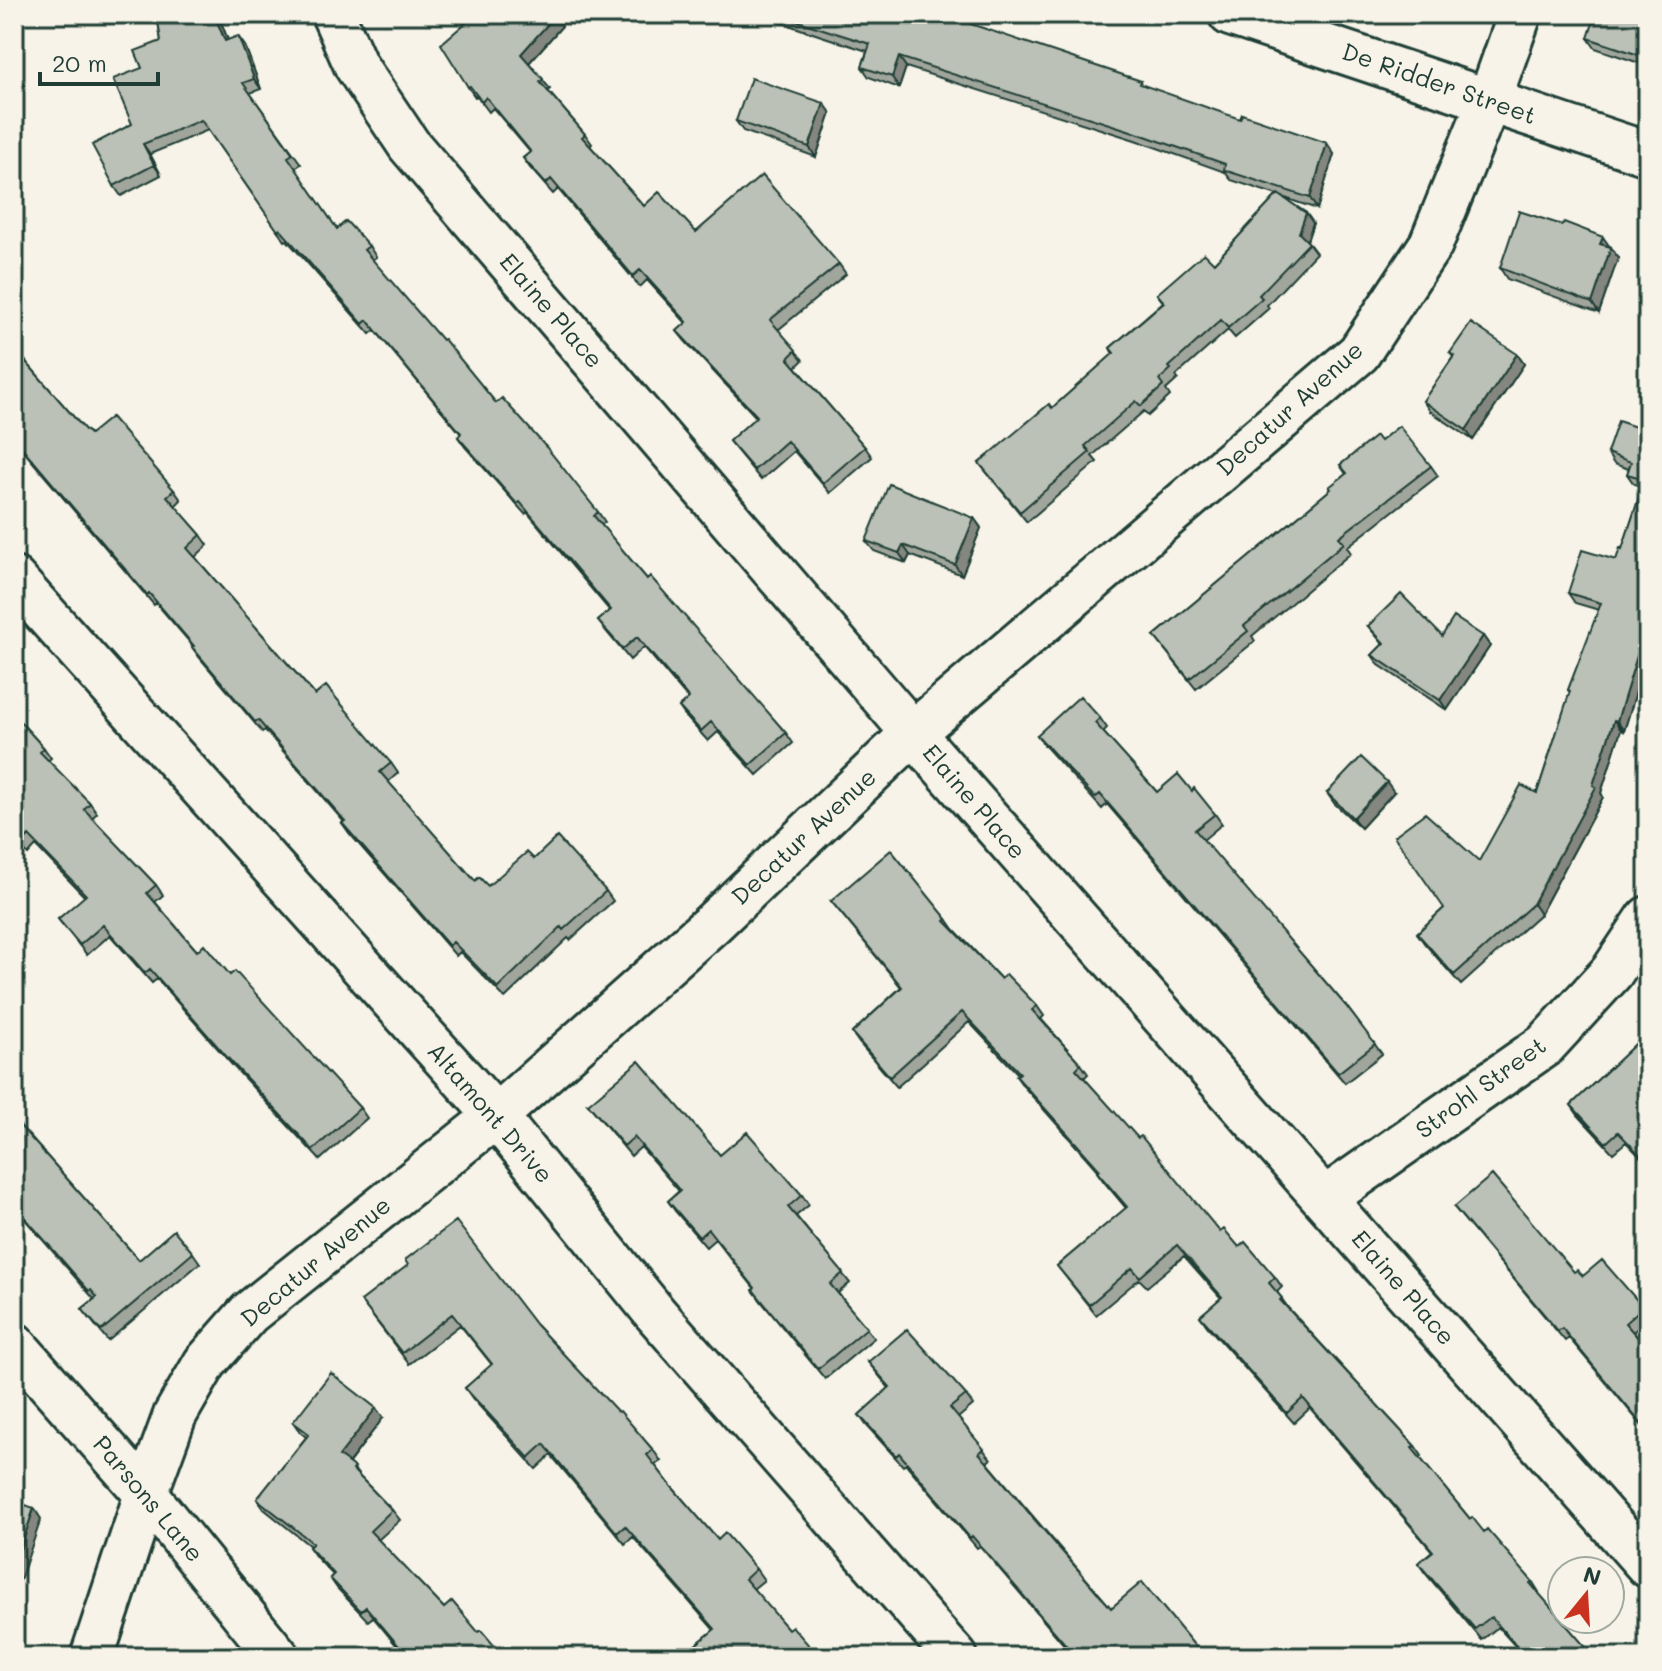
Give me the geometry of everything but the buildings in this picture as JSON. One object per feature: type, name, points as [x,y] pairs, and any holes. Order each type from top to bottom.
[{"type":"street","name":"Elaine Place","points":[[333,14],[356,66],[409,145],[913,733],[1648,1566]]},
{"type":"street","name":"De Ridder Street","points":[[1230,14],[1648,154]]},
{"type":"street","name":"Decatur Avenue","points":[[92,1657],[175,1415],[205,1363],[249,1313],[496,1116],[712,924],[913,733],[1359,353],[1431,244],[1489,101],[1520,14]]},
{"type":"street","name":"Altamont Drive","points":[[14,579],[496,1116],[655,1313],[956,1657]]},
{"type":"street","name":"Strohl Street","points":[[1324,1199],[1545,1045],[1612,972],[1648,918]]},
{"type":"street","name":"Parsons Lane","points":[[14,1344],[146,1494],[278,1657]]}]
